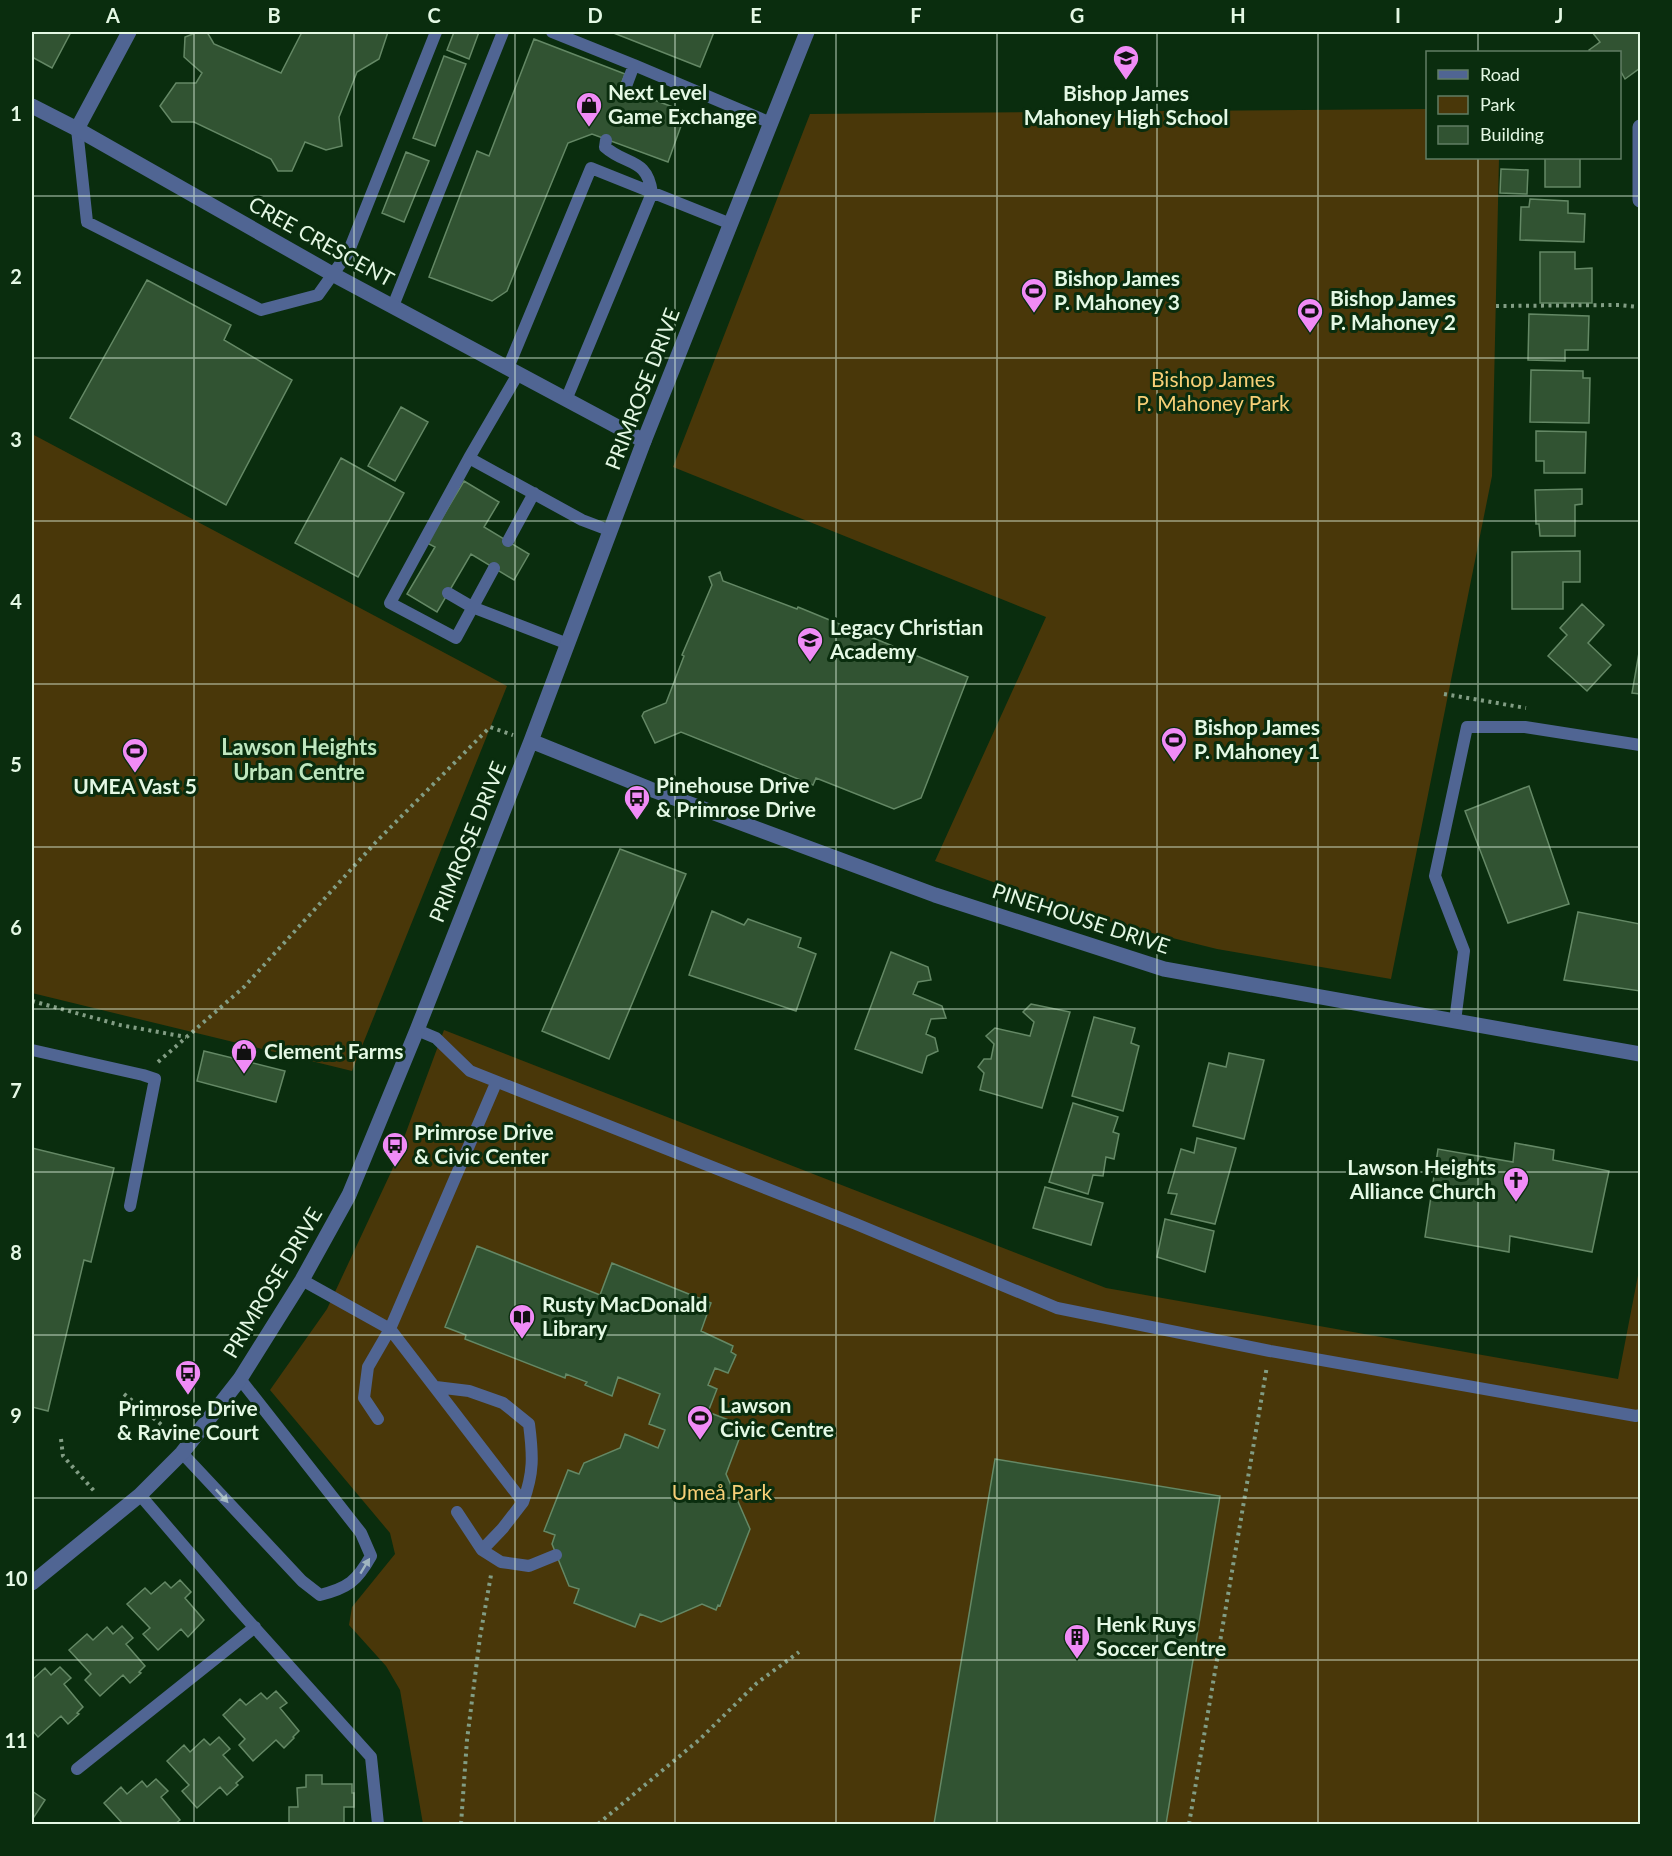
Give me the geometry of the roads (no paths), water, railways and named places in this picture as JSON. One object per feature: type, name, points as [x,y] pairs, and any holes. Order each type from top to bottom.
[{"type":"street","points":[[77,129],[129,32]]},
{"type":"street","name":"PRIMROSE DRIVE","points":[[32,1582],[140,1495],[182,1453],[240,1378],[302,1280],[349,1195],[531,741],[644,441],[807,32]]},
{"type":"street","name":"CREE CRESCENT","points":[[32,106],[334,274],[644,441]]},
{"type":"street","points":[[1641,127],[1641,200]]},
{"type":"street","name":"PINEHOUSE DRIVE","points":[[531,741],[650,789],[935,895],[1164,969],[1641,1054]]},
{"type":"lane","points":[[77,129],[87,222],[261,310],[318,295],[348,253],[436,32]]},
{"type":"lane","points":[[393,306],[503,32]]},
{"type":"lane","points":[[552,32],[771,123]]},
{"type":"lane","points":[[625,89],[634,65]]},
{"type":"lane","points":[[566,400],[652,193],[650,179],[646,172],[605,147],[606,140]]},
{"type":"lane","points":[[494,568],[456,638],[390,603],[413,573],[513,371],[591,168],[731,224]]},
{"type":"lane","points":[[469,458],[582,520],[611,531]]},
{"type":"lane","points":[[508,541],[534,493]]},
{"type":"lane","points":[[448,593],[472,607],[568,644]]},
{"type":"lane","points":[[1455,1021],[1464,951],[1435,876],[1467,727],[1525,727],[1641,746]]},
{"type":"lane","points":[[417,1030],[436,1038],[470,1071],[496,1083],[845,1220],[1058,1308],[1270,1351],[1636,1416],[1641,1415]]},
{"type":"lane","points":[[32,1050],[155,1079],[130,1206]]},
{"type":"lane","points":[[378,1419],[364,1398],[368,1367],[390,1329],[496,1083]]},
{"type":"lane","points":[[302,1280],[390,1329],[523,1502]]},
{"type":"lane","points":[[182,1453],[302,1581],[320,1595],[339,1590],[361,1574],[371,1556],[361,1533],[240,1378]]},
{"type":"lane","points":[[436,1387],[469,1391],[503,1404],[529,1424],[532,1455],[531,1481],[523,1502],[482,1550]]},
{"type":"lane","points":[[140,1495],[255,1628],[372,1757],[378,1824]]},
{"type":"lane","points":[[457,1512],[482,1550],[501,1562],[529,1566],[556,1555]]},
{"type":"lane","points":[[77,1769],[255,1628]]},
{"type":"place","name":"Bishop James Mahoney High School","points":[[1126,81]]},
{"type":"place","name":"Next Level Game Exchange","points":[[589,128]]},
{"type":"place","name":"Bishop James P. Mahoney 3","points":[[1034,314]]},
{"type":"place","name":"Bishop James P. Mahoney 2","points":[[1310,334]]},
{"type":"place","name":"Legacy Christian Academy","points":[[810,663]]},
{"type":"place","name":"Bishop James P. Mahoney 1","points":[[1174,763]]},
{"type":"place","name":"UMEA Vast 5","points":[[135,774]]},
{"type":"place","name":"Pinehouse Drive & Primrose Drive","points":[[637,821]]},
{"type":"place","name":"Clement Farms","points":[[244,1075]]},
{"type":"place","name":"Primrose Drive & Civic Center","points":[[395,1168]]},
{"type":"place","name":"Lawson Heights Alliance Church","points":[[1516,1203]]},
{"type":"place","name":"Rusty MacDonald Library","points":[[522,1340]]},
{"type":"place","name":"Primrose Drive & Ravine Court","points":[[188,1396]]},
{"type":"place","name":"Lawson Civic Centre","points":[[700,1441]]},
{"type":"place","name":"Henk Ruys Soccer Centre","points":[[1077,1660]]},
{"type":"district","name":"Lawson Heights Urban Centre","points":[[299,760]]},
{"type":"park label","name":"Bishop James P. Mahoney Park","points":[[1213,392]]},
{"type":"park label","name":"Umeå Park","points":[[722,1493]]}]
